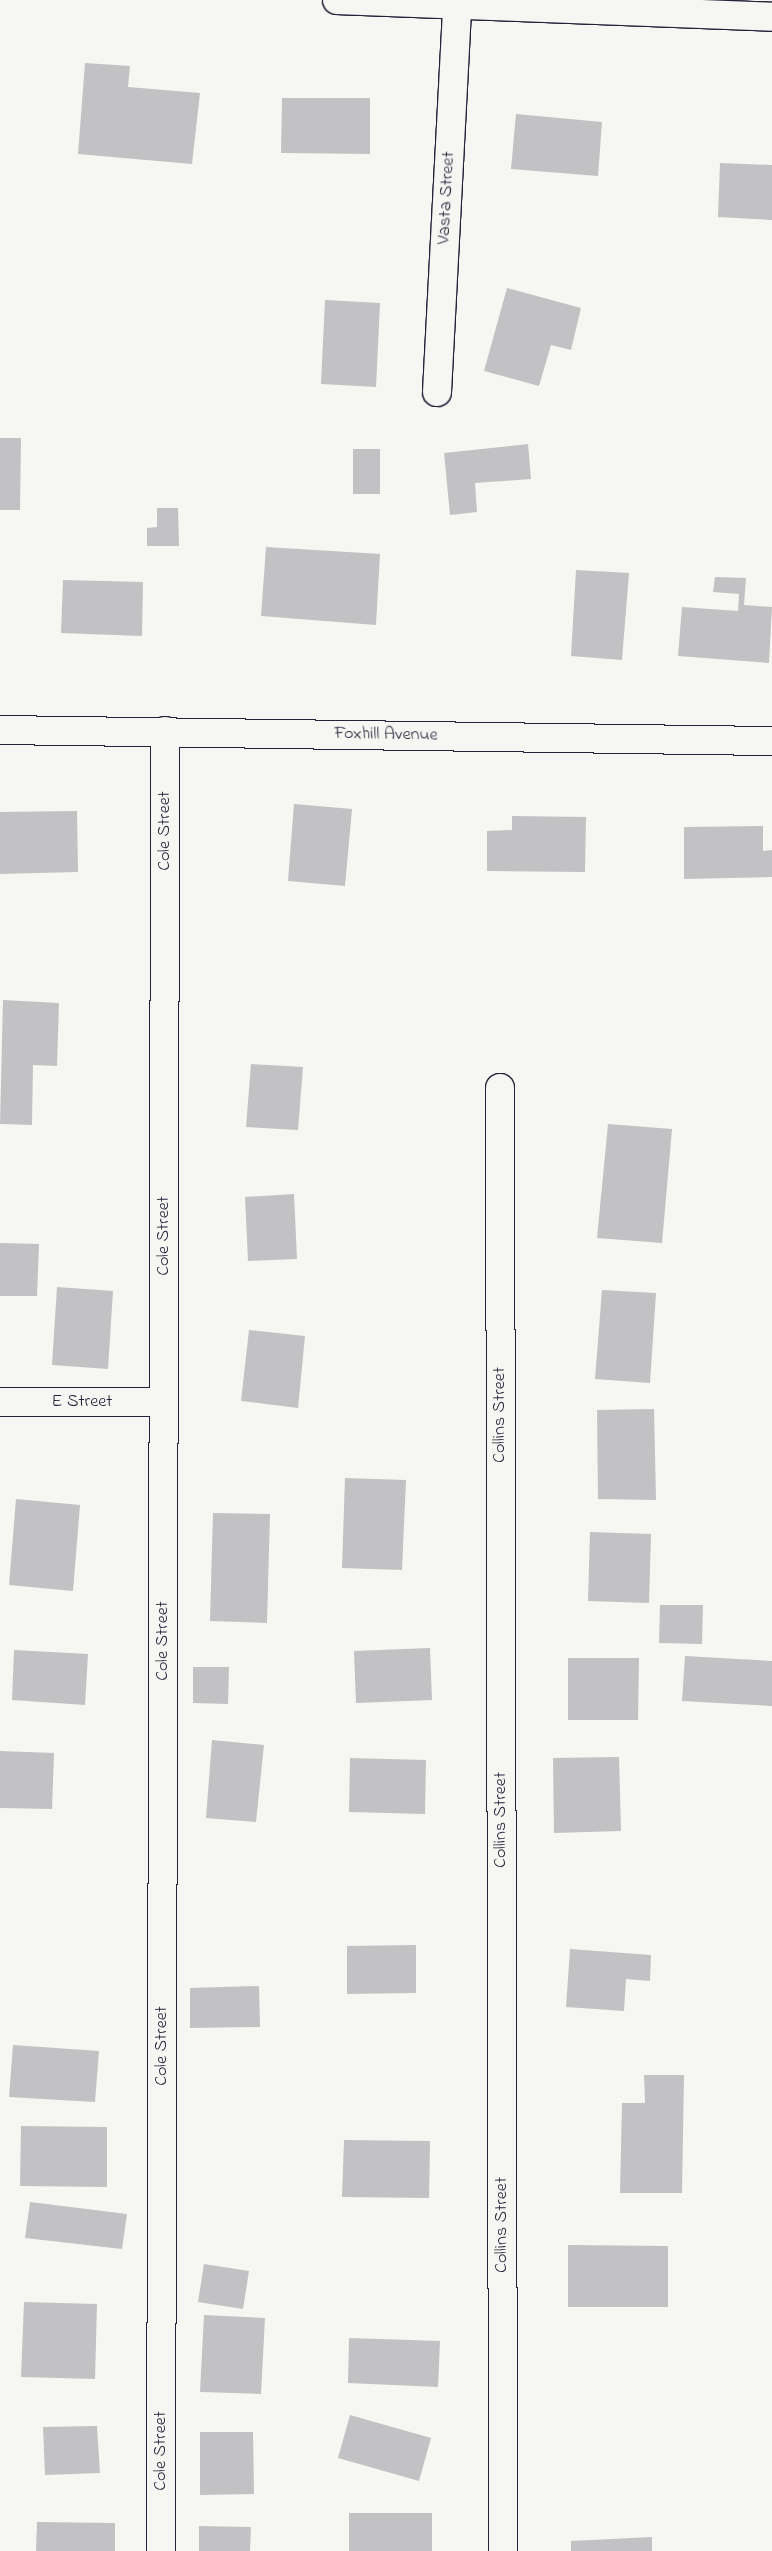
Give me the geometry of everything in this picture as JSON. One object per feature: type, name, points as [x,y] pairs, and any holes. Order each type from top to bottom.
[{"type":"street","points":[[337,0],[772,17]]},
{"type":"street","name":"Vasta Street","points":[[437,392],[457,5]]},
{"type":"street","name":"Foxhill Avenue","points":[[0,730],[772,741]]},
{"type":"street","name":"Cole Street","points":[[161,2551],[165,731]]},
{"type":"street","name":"Collins Street","points":[[500,1088],[503,2551]]},
{"type":"street","name":"E Street","points":[[0,1402],[164,1402]]},
{"type":"building","points":[[85,63],[130,66],[128,87],[200,93],[192,164],[78,154]]},
{"type":"building","points":[[282,98],[370,98],[370,154],[281,153]]},
{"type":"building","points":[[516,114],[602,122],[598,176],[511,169]]},
{"type":"building","points":[[720,163],[772,165],[772,220],[718,217]]},
{"type":"building","points":[[507,288],[581,308],[571,350],[551,345],[539,386],[484,371]]},
{"type":"building","points":[[325,300],[380,303],[376,387],[321,384]]},
{"type":"building","points":[[0,438],[21,438],[20,510],[0,510]]},
{"type":"building","points":[[528,444],[531,479],[475,483],[477,512],[450,515],[444,453]]},
{"type":"building","points":[[353,449],[380,449],[380,494],[353,494]]},
{"type":"building","points":[[157,508],[178,508],[179,546],[147,546],[147,528],[157,527]]},
{"type":"building","points":[[266,547],[380,554],[376,625],[261,616]]},
{"type":"building","points":[[576,570],[629,573],[622,660],[571,656]]},
{"type":"building","points":[[715,577],[746,578],[744,605],[772,607],[769,663],[678,656],[682,607],[738,611],[739,594],[713,592]]},
{"type":"building","points":[[63,580],[143,582],[142,636],[61,633]]},
{"type":"building","points":[[294,804],[352,809],[345,886],[288,881]]},
{"type":"building","points":[[77,811],[78,872],[0,874],[0,812]]},
{"type":"building","points":[[512,816],[586,817],[585,872],[487,871],[487,831],[512,830]]},
{"type":"building","points":[[763,826],[763,851],[772,850],[772,877],[684,879],[684,827]]},
{"type":"building","points":[[3,1000],[59,1003],[57,1066],[33,1065],[32,1125],[0,1124]]},
{"type":"building","points":[[251,1064],[303,1067],[298,1130],[246,1127]]},
{"type":"building","points":[[608,1124],[672,1129],[662,1243],[597,1238]]},
{"type":"building","points":[[294,1194],[297,1259],[248,1261],[245,1197]]},
{"type":"building","points":[[0,1243],[39,1244],[37,1296],[0,1296]]},
{"type":"building","points":[[57,1287],[113,1291],[108,1369],[52,1365]]},
{"type":"building","points":[[602,1290],[656,1293],[650,1383],[595,1379]]},
{"type":"building","points":[[249,1330],[305,1336],[298,1408],[241,1401]]},
{"type":"building","points":[[654,1409],[656,1500],[598,1499],[597,1410]]},
{"type":"building","points":[[345,1478],[406,1480],[402,1570],[342,1568]]},
{"type":"building","points":[[16,1499],[80,1505],[73,1591],[9,1585]]},
{"type":"building","points":[[213,1513],[270,1514],[267,1623],[210,1621]]},
{"type":"building","points":[[590,1532],[651,1534],[649,1603],[588,1601]]},
{"type":"building","points":[[660,1605],[703,1605],[702,1644],[659,1643]]},
{"type":"building","points":[[430,1648],[432,1700],[356,1703],[354,1651]]},
{"type":"building","points":[[14,1650],[88,1654],[85,1705],[12,1700]]},
{"type":"building","points":[[685,1656],[772,1661],[772,1706],[682,1701]]},
{"type":"building","points":[[568,1658],[639,1658],[638,1720],[568,1720]]},
{"type":"building","points":[[193,1667],[229,1667],[228,1704],[193,1703]]},
{"type":"building","points":[[212,1740],[264,1745],[256,1822],[206,1818]]},
{"type":"building","points":[[0,1751],[54,1753],[52,1809],[0,1808]]},
{"type":"building","points":[[619,1757],[621,1831],[554,1833],[553,1758]]},
{"type":"building","points":[[350,1758],[426,1760],[425,1814],[349,1812]]},
{"type":"building","points":[[416,1945],[416,1993],[347,1994],[347,1946]]},
{"type":"building","points":[[570,1949],[651,1955],[650,1981],[626,1979],[624,2011],[566,2007]]},
{"type":"building","points":[[259,1986],[260,2027],[190,2028],[190,1988]]},
{"type":"building","points":[[13,2045],[99,2051],[95,2102],[9,2097]]},
{"type":"building","points":[[644,2075],[684,2075],[682,2193],[620,2193],[622,2103],[645,2103]]},
{"type":"building","points":[[21,2126],[107,2127],[107,2187],[20,2186]]},
{"type":"building","points":[[344,2140],[430,2141],[429,2198],[342,2197]]},
{"type":"building","points":[[30,2202],[127,2214],[122,2249],[25,2238]]},
{"type":"building","points":[[568,2245],[668,2246],[668,2307],[568,2307]]},
{"type":"building","points":[[204,2264],[249,2271],[243,2309],[198,2302]]},
{"type":"building","points":[[24,2302],[97,2304],[95,2379],[21,2377]]},
{"type":"building","points":[[204,2315],[265,2318],[261,2394],[200,2392]]},
{"type":"building","points":[[349,2338],[440,2341],[438,2387],[348,2383]]},
{"type":"building","points":[[350,2415],[431,2438],[419,2481],[338,2458]]},
{"type":"building","points":[[97,2426],[100,2473],[45,2475],[43,2427]]},
{"type":"building","points":[[200,2432],[253,2432],[254,2494],[200,2495]]},
{"type":"building","points":[[349,2513],[432,2513],[432,2551],[349,2551]]},
{"type":"building","points":[[37,2522],[115,2523],[115,2551],[36,2551]]},
{"type":"building","points":[[199,2526],[251,2527],[250,2551],[199,2551]]},
{"type":"building","points":[[652,2537],[652,2551],[571,2551],[571,2541]]}]
